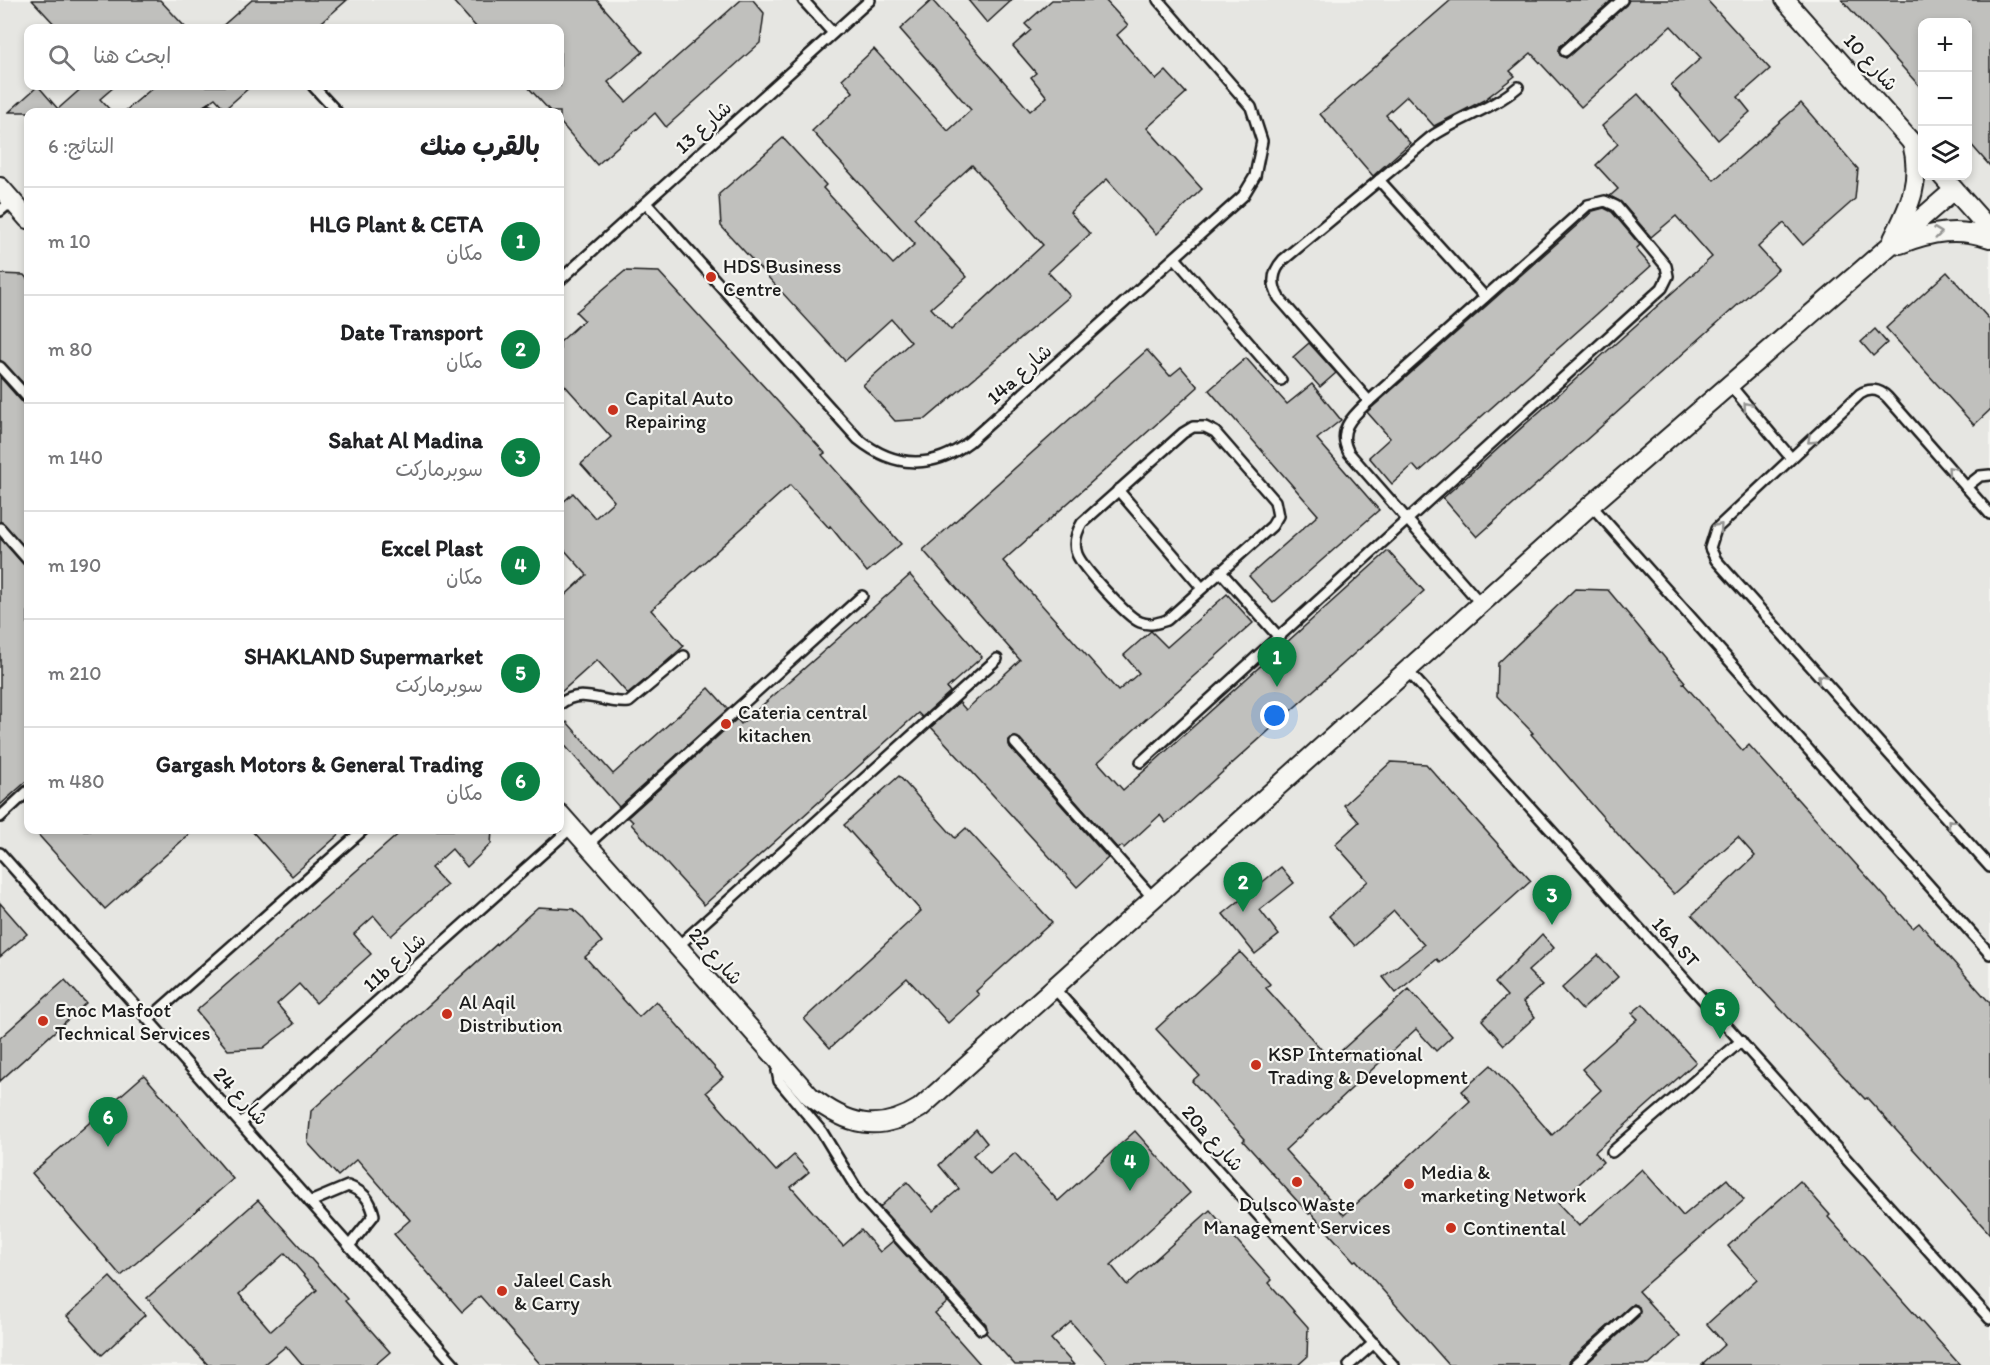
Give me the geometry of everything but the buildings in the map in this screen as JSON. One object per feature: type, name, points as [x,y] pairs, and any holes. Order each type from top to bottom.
[{"type":"street","name":"شارع 10","points":[[1785,0],[1917,148]]},
{"type":"street","points":[[1887,249],[1908,210],[1916,186],[1917,148]]},
{"type":"street","points":[[1945,180],[1990,230]]},
{"type":"street","points":[[0,187],[6,206],[24,217]]},
{"type":"street","points":[[1054,988],[1591,505],[1954,190]]},
{"type":"street","points":[[1887,249],[1926,234],[1942,232],[1973,233],[1990,238]]},
{"type":"street","name":"شارع 22","points":[[565,821],[810,1096],[846,1119],[872,1124],[886,1123],[920,1108],[1054,988]]},
{"type":"lane","points":[[803,0],[833,33]]},
{"type":"lane","name":"شارع 13","points":[[564,276],[870,0]]},
{"type":"lane","name":"14a شارع","points":[[646,203],[858,440],[872,451],[904,463],[939,460],[969,442],[1175,258],[1250,187],[1259,165],[1262,141],[1257,118],[1244,98],[1158,0]]},
{"type":"lane","points":[[1565,51],[1622,0]]},
{"type":"lane","points":[[1369,401],[1279,298],[1273,278],[1283,261],[1443,129],[1496,104],[1518,87]]},
{"type":"lane","points":[[317,90],[333,108]]},
{"type":"lane","points":[[1379,180],[1485,297]]},
{"type":"lane","points":[[1141,762],[1407,518],[1662,288],[1667,280],[1668,271],[1664,262],[1616,206],[1599,201],[1588,204],[1347,423],[1343,435],[1346,448],[1407,518],[1482,605]]},
{"type":"lane","points":[[1175,258],[1281,380]]},
{"type":"lane","points":[[0,367],[24,394]]},
{"type":"lane","points":[[1730,385],[1791,458]]},
{"type":"lane","points":[[1990,514],[1887,397],[1874,390],[1860,394],[1716,529],[1710,541],[1712,555],[1990,867]]},
{"type":"lane","points":[[1204,427],[1215,432],[1275,501],[1278,511],[1272,525],[1220,571],[1167,620],[1145,624],[1132,617],[1080,561],[1075,546],[1077,530],[1118,490],[1188,429],[1204,427]]},
{"type":"lane","points":[[1966,487],[1980,476],[1990,475]]},
{"type":"lane","points":[[1118,490],[1202,588]]},
{"type":"lane","points":[[1591,505],[1990,954]]},
{"type":"lane","points":[[0,528],[24,555]]},
{"type":"lane","points":[[1220,571],[1278,636]]},
{"type":"lane","points":[[587,844],[862,596]]},
{"type":"lane","points":[[564,702],[585,695],[629,702],[684,656]]},
{"type":"lane","points":[[677,946],[997,659]]},
{"type":"lane","name":"16A ST","points":[[1407,670],[1990,1319]]},
{"type":"lane","points":[[1015,743],[1153,898]]},
{"type":"lane","points":[[0,817],[24,795]]},
{"type":"lane","points":[[148,1019],[358,834]]},
{"type":"lane","name":"11b شارع","points":[[241,1123],[551,834]]},
{"type":"lane","name":"شارع 24","points":[[0,853],[454,1365]]},
{"type":"lane","name":"20a شارع","points":[[1054,988],[1394,1365]]},
{"type":"lane","points":[[1612,1152],[1740,1041]]},
{"type":"lane","points":[[780,1063],[777,1071],[779,1081],[822,1132],[861,1196],[981,1329]]},
{"type":"lane","points":[[310,1202],[348,1186],[360,1190],[370,1200],[374,1215],[349,1246]]},
{"type":"lane","points":[[1575,1365],[1634,1311]]},
{"type":"lane","points":[[1349,1365],[1374,1343]]},
{"type":"shaded area","points":[[0,0],[1990,0],[1990,1365],[0,1365]]},
{"type":"place","name":"HDS Business Centre","points":[[711,277]]},
{"type":"place","name":"Capital Auto Repairing","points":[[613,410]]},
{"type":"place","name":"HLG Plant & CETA","points":[[1277,687]]},
{"type":"place","name":"Cateria central kitachen","points":[[726,724]]},
{"type":"place","name":"Date Transport","points":[[1243,912]]},
{"type":"place","name":"Sahat Al Madina","points":[[1552,925]]},
{"type":"place","name":"Al Aqil Distribution","points":[[447,1014]]},
{"type":"place","name":"Enoc Masfoot Technical Services","points":[[43,1021]]},
{"type":"place","name":"SHAKLAND Supermarket","points":[[1720,1039]]},
{"type":"place","name":"KSP International Trading & Development","points":[[1256,1065]]},
{"type":"place","name":"Gargash Motors & General Trading","points":[[108,1147]]},
{"type":"place","name":"Dulsco Waste Management Services","points":[[1297,1182]]},
{"type":"place","name":"Media & marketing Network","points":[[1409,1184]]},
{"type":"place","name":"Excel Plast","points":[[1130,1191]]},
{"type":"place","name":"Continental","points":[[1451,1228]]},
{"type":"place","name":"Jaleel Cash & Carry","points":[[502,1291]]}]
